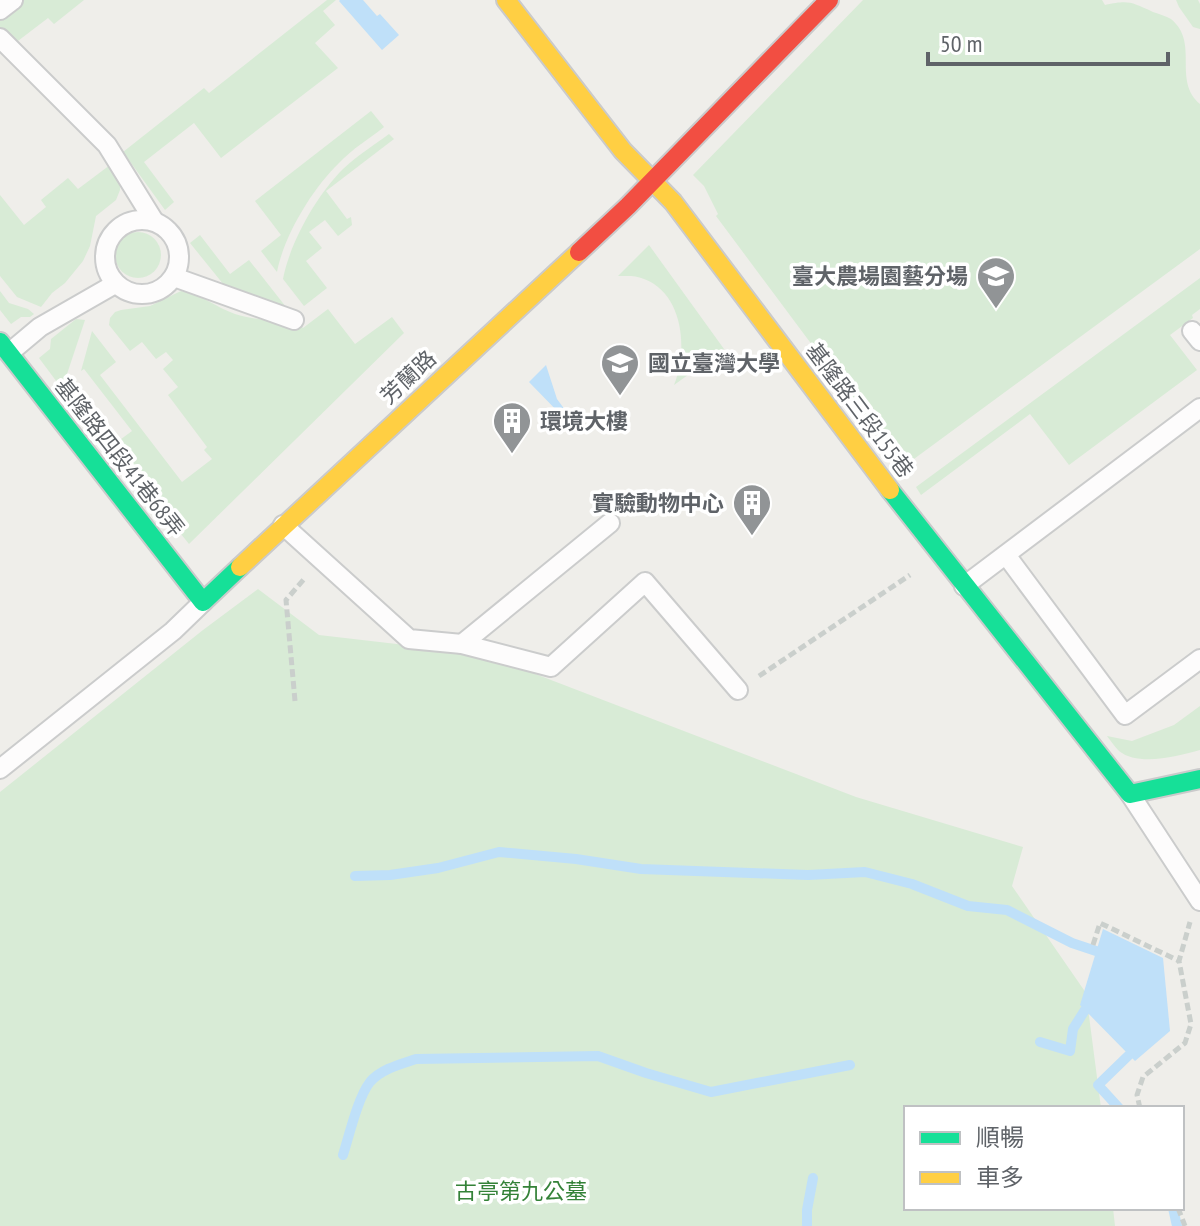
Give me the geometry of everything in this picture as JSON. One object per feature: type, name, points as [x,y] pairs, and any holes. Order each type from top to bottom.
[{"type":"street","name":"基隆路三段155巷","points":[[506,0],[623,151],[673,202],[940,555],[1130,794]]},
{"type":"street","name":"芳蘭路","points":[[203,602],[628,206],[829,0]]},
{"type":"street","name":"基隆路四段41巷68弄","points":[[4,347],[203,602]]},
{"type":"street","points":[[1130,794],[1200,779]]},
{"type":"lane","points":[[0,10],[13,0]]},
{"type":"lane","points":[[0,38],[107,145],[154,221],[169,230],[178,244],[180,260],[174,277],[163,289],[147,294],[130,292],[115,284],[106,270],[105,253],[110,237],[122,225],[138,220],[154,221]]},
{"type":"lane","points":[[174,277],[294,320]]},
{"type":"lane","points":[[4,347],[115,284]]},
{"type":"lane","points":[[964,586],[1200,408]]},
{"type":"lane","points":[[462,644],[610,523]]},
{"type":"lane","points":[[283,525],[409,639],[462,644],[551,667],[645,582],[738,690]]},
{"type":"lane","points":[[1006,555],[1125,715],[1200,659]]},
{"type":"lane","name":"芳蘭路","points":[[0,769],[173,631],[203,602]]},
{"type":"lane","points":[[1130,794],[1198,900]]},
{"type":"path","points":[[738,690],[940,555]]},
{"type":"path","points":[[295,701],[286,600],[321,560]]},
{"type":"path","points":[[1140,1106],[1137,1095],[1143,1077],[1185,1043],[1191,1024],[1179,961],[1198,900]]},
{"type":"path","points":[[1093,945],[1100,923],[1179,961]]},
{"type":"green space","points":[[23,0],[84,0],[54,24],[48,18],[10,47],[0,35],[0,18]]},
{"type":"green space","points":[[327,0],[336,0],[323,11],[335,25],[315,43],[338,68],[221,158],[194,123],[144,162],[174,202],[165,210],[123,152],[204,88],[209,93]]},
{"type":"green space","name":"臺大農場園藝分場","points":[[863,0],[1102,0],[1105,5],[1134,4],[1171,19],[1179,29],[1186,50],[1188,84],[1200,104],[1200,249],[903,467],[716,216],[718,214],[704,186],[693,175]]},
{"type":"green space","points":[[1176,0],[1198,0],[1200,29],[1193,27]]},
{"type":"green space","points":[[371,111],[384,127],[344,158],[319,185],[293,228],[277,272],[261,251],[281,235],[255,201]]},
{"type":"green space","points":[[389,134],[394,139],[326,191],[347,219],[351,217],[352,225],[338,236],[325,220],[309,232],[322,248],[306,261],[327,288],[304,306],[283,279],[298,235],[314,205],[333,180]]},
{"type":"green space","points":[[110,165],[120,179],[120,190],[116,200],[96,216],[90,246],[83,261],[41,307],[17,297],[0,276],[0,195],[24,225],[46,207],[41,200],[68,178],[78,189]]},
{"type":"green space","points":[[138,232],[154,239],[161,255],[154,271],[138,278],[122,271],[115,255],[122,239]]},
{"type":"green space","points":[[200,235],[230,274],[249,260],[286,307],[232,295],[190,243]]},
{"type":"green space","points":[[649,245],[724,349],[674,385],[681,356],[675,310],[657,286],[637,277],[618,276]]},
{"type":"green space","points":[[1200,278],[1200,309],[1170,335],[1197,370],[1069,465],[1030,414],[921,495],[916,487]]},
{"type":"green space","points":[[0,291],[9,303],[34,314],[21,317],[11,324],[0,310]]},
{"type":"green space","points":[[181,291],[235,314],[299,324],[303,328],[328,309],[355,344],[392,317],[404,333],[189,544],[148,493],[139,492],[39,358],[50,349],[51,339],[76,319],[85,320],[64,383],[113,445],[132,431],[84,369],[81,371],[92,331],[116,362],[100,375],[182,482],[212,459],[204,450],[207,447],[168,395],[178,387],[163,369],[173,360],[166,352],[156,359],[142,342],[130,351],[109,325],[115,312],[150,306]]},
{"type":"green space","name":"古亭第九公墓","points":[[258,589],[319,635],[483,654],[856,797],[1023,847],[1012,886],[1086,993],[1101,1106],[904,1106],[904,1210],[1113,1210],[1115,1226],[0,1226],[0,792]]},
{"type":"green space","points":[[1200,706],[1200,750],[1159,759],[1137,758],[1119,751],[1107,736],[1132,741],[1174,725]]},
{"type":"water","points":[[340,0],[363,0],[399,35],[382,50]]},
{"type":"water","points":[[546,365],[557,399],[568,414],[564,418],[529,382]]},
{"type":"water","points":[[1103,929],[1163,958],[1170,1031],[1135,1061],[1080,1005]]},
{"type":"waterway","points":[[355,876],[438,868],[499,852],[641,869],[808,875],[865,872],[912,884],[968,906],[1007,910],[1072,943],[1096,951]]},
{"type":"waterway","points":[[1040,1042],[1070,1051],[1073,1029],[1085,1010]]},
{"type":"waterway","points":[[1117,1106],[1098,1085],[1129,1055]]},
{"type":"waterway","points":[[343,1155],[358,1107],[370,1082],[385,1070],[416,1059],[598,1056],[711,1092],[850,1065]]},
{"type":"waterway","points":[[807,1226],[813,1178]]},
{"type":"waterway","points":[[1173,1210],[1177,1226]]},
{"type":"traffic: fast","points":[[0,342],[203,602],[240,567]]},
{"type":"traffic: fast","points":[[890,490],[1130,794],[1200,779]]},
{"type":"traffic: slow","points":[[506,0],[623,151],[673,202],[890,490]]},
{"type":"traffic: slow","points":[[240,567],[579,252]]},
{"type":"traffic: jam","points":[[579,252],[829,0]]},
{"type":"place","name":"臺大農場園藝分場","points":[[996,310]]},
{"type":"place","name":"國立臺灣大學","points":[[620,397]]},
{"type":"place","name":"環境大樓","points":[[512,455]]},
{"type":"place","name":"實驗動物中心","points":[[752,537]]}]
